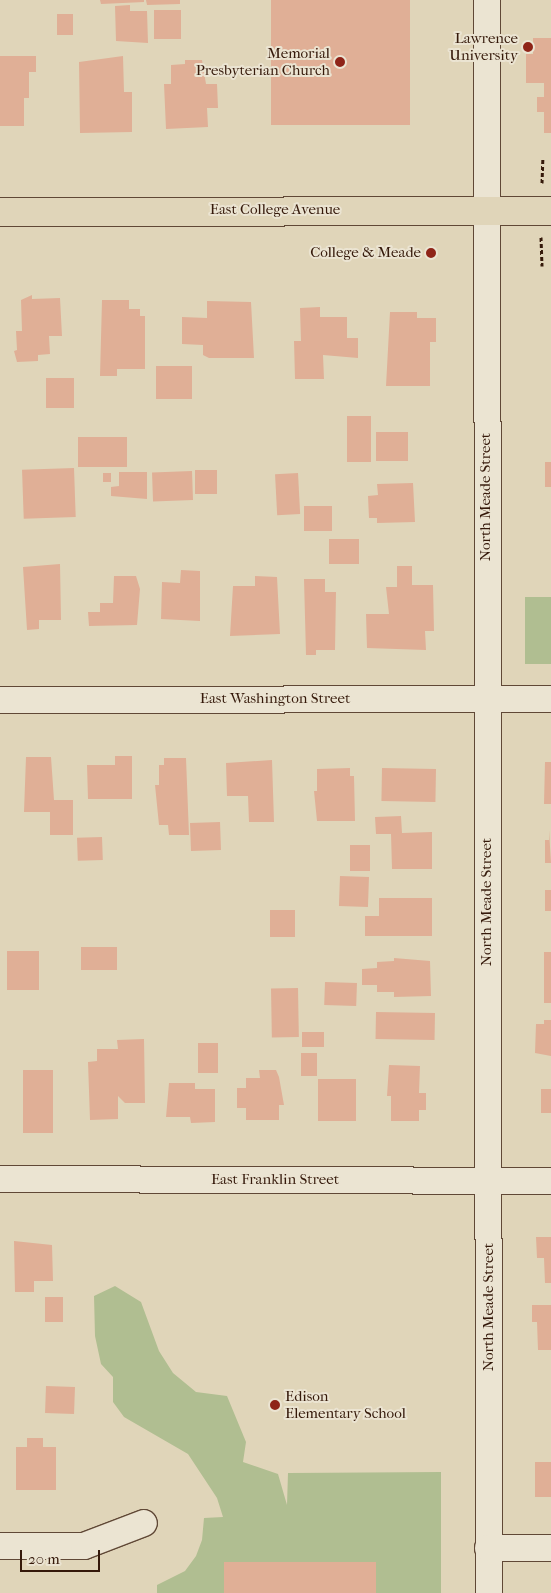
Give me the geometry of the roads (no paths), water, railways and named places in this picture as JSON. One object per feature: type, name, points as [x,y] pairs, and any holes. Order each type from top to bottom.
[{"type":"main road","name":"East College Avenue","points":[[0,212],[551,211]]},
{"type":"street","name":"North Meade Street","points":[[487,0],[488,1593]]},
{"type":"street","name":"East Washington Street","points":[[0,700],[551,698]]},
{"type":"street","name":"East Franklin Street","points":[[0,1178],[551,1180]]},
{"type":"street","points":[[0,1546],[84,1546],[144,1523]]},
{"type":"street","points":[[488,1548],[551,1548]]},
{"type":"place","name":"Lawrence University","points":[[528,47]]},
{"type":"place","name":"Memorial Presbyterian Church","points":[[340,62]]},
{"type":"place","name":"College & Meade","points":[[431,253]]},
{"type":"place","name":"Edison Elementary School","points":[[275,1405]]}]
